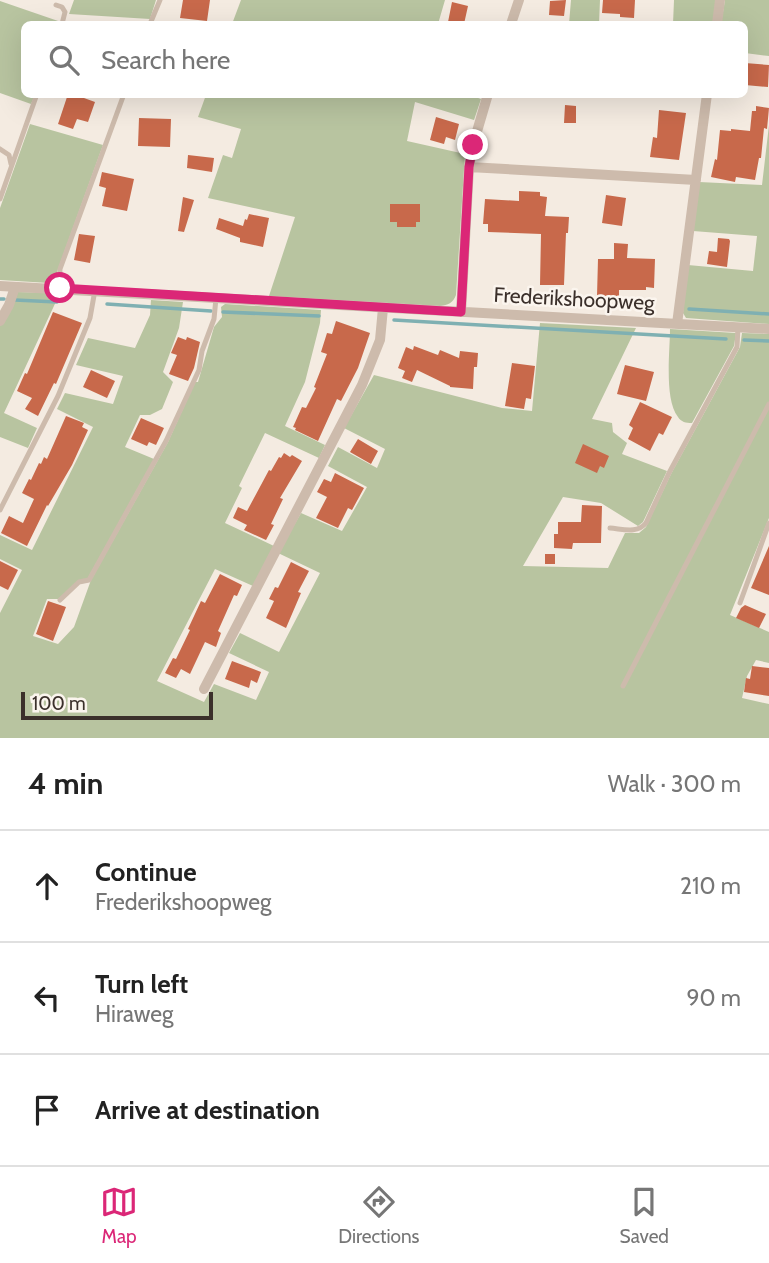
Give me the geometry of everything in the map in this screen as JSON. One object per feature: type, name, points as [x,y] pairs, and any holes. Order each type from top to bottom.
[{"type":"street","points":[[512,21],[519,0]]},
{"type":"street","points":[[717,21],[720,0]]},
{"type":"street","points":[[461,312],[469,167],[487,98]]},
{"type":"street","points":[[677,324],[706,98]]},
{"type":"street","points":[[469,167],[696,180]]},
{"type":"street","name":"Frederikshoopweg","points":[[0,286],[769,329]]},
{"type":"street","points":[[0,321],[15,286]]},
{"type":"street","points":[[204,689],[362,385],[380,340],[383,308]]},
{"type":"lane","points":[[151,21],[160,0]]},
{"type":"lane","points":[[56,5],[62,7],[65,12],[63,21]]},
{"type":"lane","points":[[0,199],[36,98]]},
{"type":"lane","points":[[60,288],[61,269],[123,98]]},
{"type":"lane","points":[[0,149],[9,155],[11,167]]},
{"type":"lane","points":[[0,510],[58,396],[90,318],[95,290]]},
{"type":"lane","points":[[60,600],[79,582],[89,580],[166,441],[199,370],[202,351],[214,319],[216,298]]},
{"type":"lane","points":[[610,528],[636,530],[643,527],[737,347],[738,327]]},
{"type":"lane","points":[[623,686],[769,404]]},
{"type":"lane","points":[[740,603],[769,523]]},
{"type":"green space","points":[[74,0],[156,0],[150,19],[69,14]]},
{"type":"green space","points":[[241,0],[445,0],[439,21],[233,21]]},
{"type":"green space","points":[[571,0],[600,0],[599,21],[569,21]]},
{"type":"green space","points":[[674,0],[717,0],[714,21],[673,21]]},
{"type":"green space","points":[[725,0],[769,0],[769,56],[748,53],[748,21],[722,21]]},
{"type":"green space","points":[[0,1],[58,21],[21,21],[21,98],[34,98],[31,104],[0,93]]},
{"type":"green space","points":[[205,98],[481,99],[474,120],[415,102],[407,141],[465,154],[456,295],[452,302],[440,306],[269,296],[295,217],[208,198],[223,155],[232,158],[241,129],[198,117]]},
{"type":"green space","points":[[30,124],[103,145],[56,279],[49,283],[0,280],[0,208]]},
{"type":"green space","points":[[769,125],[769,324],[686,318],[683,313],[688,265],[753,271],[757,236],[693,231],[699,182],[762,185]]},
{"type":"green space","points":[[17,292],[60,293],[4,413],[37,428],[28,448],[0,437],[0,326]]},
{"type":"green space","points":[[151,300],[183,302],[179,328],[163,372],[173,382],[162,409],[150,415],[140,415],[125,447],[154,459],[88,578],[58,599],[47,599],[33,636],[58,644],[74,627],[91,580],[168,442],[195,382],[198,382],[214,327],[222,317],[221,307],[225,304],[321,310],[305,382],[285,426],[325,445],[319,458],[265,433],[239,486],[242,488],[225,523],[274,546],[253,586],[215,569],[157,681],[204,702],[214,684],[256,700],[269,672],[229,653],[240,633],[279,652],[320,573],[278,553],[301,513],[342,531],[367,487],[328,466],[338,447],[377,468],[385,449],[344,428],[374,375],[502,408],[532,411],[540,323],[636,328],[592,419],[612,423],[613,432],[627,443],[622,454],[667,471],[643,522],[638,526],[601,503],[563,497],[523,566],[608,568],[625,533],[639,533],[646,527],[671,474],[740,347],[742,333],[769,334],[769,518],[730,615],[769,632],[769,663],[756,660],[747,676],[742,698],[769,704],[769,738],[0,738],[0,613],[22,570],[0,559],[0,535],[32,550],[93,427],[57,409],[65,393],[113,404],[123,376],[76,365],[88,338],[135,348],[150,315]]},
{"type":"green space","points":[[670,329],[736,333],[734,346],[692,423],[679,419],[671,399]]},
{"type":"building","points":[[183,0],[210,0],[207,21],[180,18]]},
{"type":"building","points":[[566,0],[564,16],[549,15],[550,1]]},
{"type":"building","points":[[603,0],[635,0],[634,18],[602,13]]},
{"type":"building","points":[[452,2],[468,6],[465,21],[448,21]]},
{"type":"building","points":[[748,63],[769,65],[768,87],[748,85]]},
{"type":"building","points":[[67,98],[84,98],[95,102],[88,122],[77,119],[73,129],[58,124]]},
{"type":"building","points":[[565,105],[576,106],[576,123],[564,123]]},
{"type":"building","points":[[756,106],[769,108],[755,180],[736,177],[735,182],[711,177],[715,159],[717,160],[720,130],[750,131],[752,111],[756,111]]},
{"type":"building","points":[[659,110],[686,113],[679,160],[650,157],[653,137],[657,138]]},
{"type":"building","points":[[436,117],[459,124],[455,140],[446,137],[444,144],[430,140]]},
{"type":"building","points":[[139,118],[171,119],[170,147],[138,146]]},
{"type":"building","points":[[188,155],[214,158],[212,172],[187,168]]},
{"type":"building","points":[[102,172],[134,179],[127,211],[102,206],[106,188],[99,186]]},
{"type":"building","points":[[519,191],[540,192],[540,196],[547,197],[545,216],[569,217],[564,285],[540,285],[541,234],[488,232],[488,224],[483,224],[485,199],[519,201]]},
{"type":"building","points":[[606,195],[626,198],[622,226],[602,223]]},
{"type":"building","points":[[183,197],[194,200],[184,232],[178,231]]},
{"type":"building","points":[[390,204],[420,204],[420,222],[416,222],[416,227],[397,227],[397,222],[390,222]]},
{"type":"building","points":[[249,214],[269,218],[263,247],[240,242],[240,238],[216,229],[219,218],[243,226]]},
{"type":"building","points":[[79,234],[95,236],[90,263],[74,260]]},
{"type":"building","points":[[718,238],[730,241],[727,267],[707,264],[709,251],[717,252]]},
{"type":"building","points":[[614,243],[628,244],[627,258],[655,259],[654,288],[619,290],[619,297],[597,296],[598,259],[614,259]]},
{"type":"building","points":[[53,312],[82,323],[56,384],[54,383],[38,416],[25,409],[32,398],[17,391]]},
{"type":"building","points":[[336,321],[370,333],[358,368],[341,401],[337,399],[318,441],[293,427],[302,407],[306,408],[316,388],[314,387],[327,354],[321,352],[327,333],[332,334]]},
{"type":"building","points":[[178,337],[200,342],[188,381],[169,374],[177,355],[171,353]]},
{"type":"building","points":[[414,346],[438,355],[440,350],[459,358],[460,351],[478,353],[473,389],[450,387],[417,370],[412,382],[402,378],[405,371],[398,368],[406,347],[413,350]]},
{"type":"building","points":[[512,363],[535,366],[531,399],[526,398],[524,409],[505,406]]},
{"type":"building","points":[[625,365],[654,372],[646,401],[617,394]]},
{"type":"building","points":[[91,370],[115,381],[107,398],[83,387]]},
{"type":"building","points":[[640,402],[672,417],[663,435],[659,433],[650,451],[628,439],[633,428],[629,425]]},
{"type":"building","points":[[66,416],[84,423],[82,427],[88,430],[72,465],[47,505],[27,546],[1,533],[9,516],[23,523],[34,499],[22,493],[39,463],[41,464],[44,457],[47,459]]},
{"type":"building","points":[[141,418],[164,428],[156,445],[149,442],[147,446],[131,439]]},
{"type":"building","points":[[358,439],[378,451],[371,464],[350,452]]},
{"type":"building","points":[[583,444],[609,456],[604,468],[600,466],[597,473],[575,463]]},
{"type":"building","points":[[284,453],[302,461],[280,498],[283,499],[266,540],[244,530],[247,525],[233,518],[238,507],[247,511],[269,470],[271,471]]},
{"type":"building","points":[[335,473],[364,488],[352,510],[348,508],[338,528],[316,518],[327,497],[317,492],[324,479],[331,482]]},
{"type":"building","points":[[582,505],[602,506],[601,543],[573,543],[572,549],[554,548],[554,534],[558,534],[558,522],[581,522]]},
{"type":"building","points":[[769,546],[769,595],[751,588]]},
{"type":"building","points":[[545,554],[555,554],[555,564],[545,564]]},
{"type":"building","points":[[0,561],[18,570],[8,590],[0,586]]},
{"type":"building","points":[[291,562],[309,571],[298,592],[301,593],[286,628],[266,618],[274,601],[269,599],[275,587],[278,588]]},
{"type":"building","points":[[220,574],[242,585],[237,596],[234,595],[218,631],[221,633],[216,647],[205,642],[190,674],[181,669],[176,678],[165,673],[173,658],[176,659],[201,601],[205,603]]},
{"type":"building","points":[[48,601],[66,607],[53,641],[36,634]]},
{"type":"building","points":[[745,605],[766,614],[759,628],[736,618]]},
{"type":"building","points":[[232,661],[261,672],[257,683],[251,680],[249,688],[225,679]]},
{"type":"building","points":[[752,666],[769,668],[769,696],[744,692],[746,678],[750,679]]},
{"type":"waterway","points":[[15,300],[57,302]]},
{"type":"waterway","points":[[107,304],[211,311]]},
{"type":"waterway","points":[[689,309],[769,314]]},
{"type":"waterway","points":[[223,312],[319,316]]},
{"type":"waterway","points":[[394,320],[726,339]]},
{"type":"waterway","points":[[744,340],[769,341]]},
{"type":"route","points":[[60,288],[461,312],[469,167],[473,145]]}]
